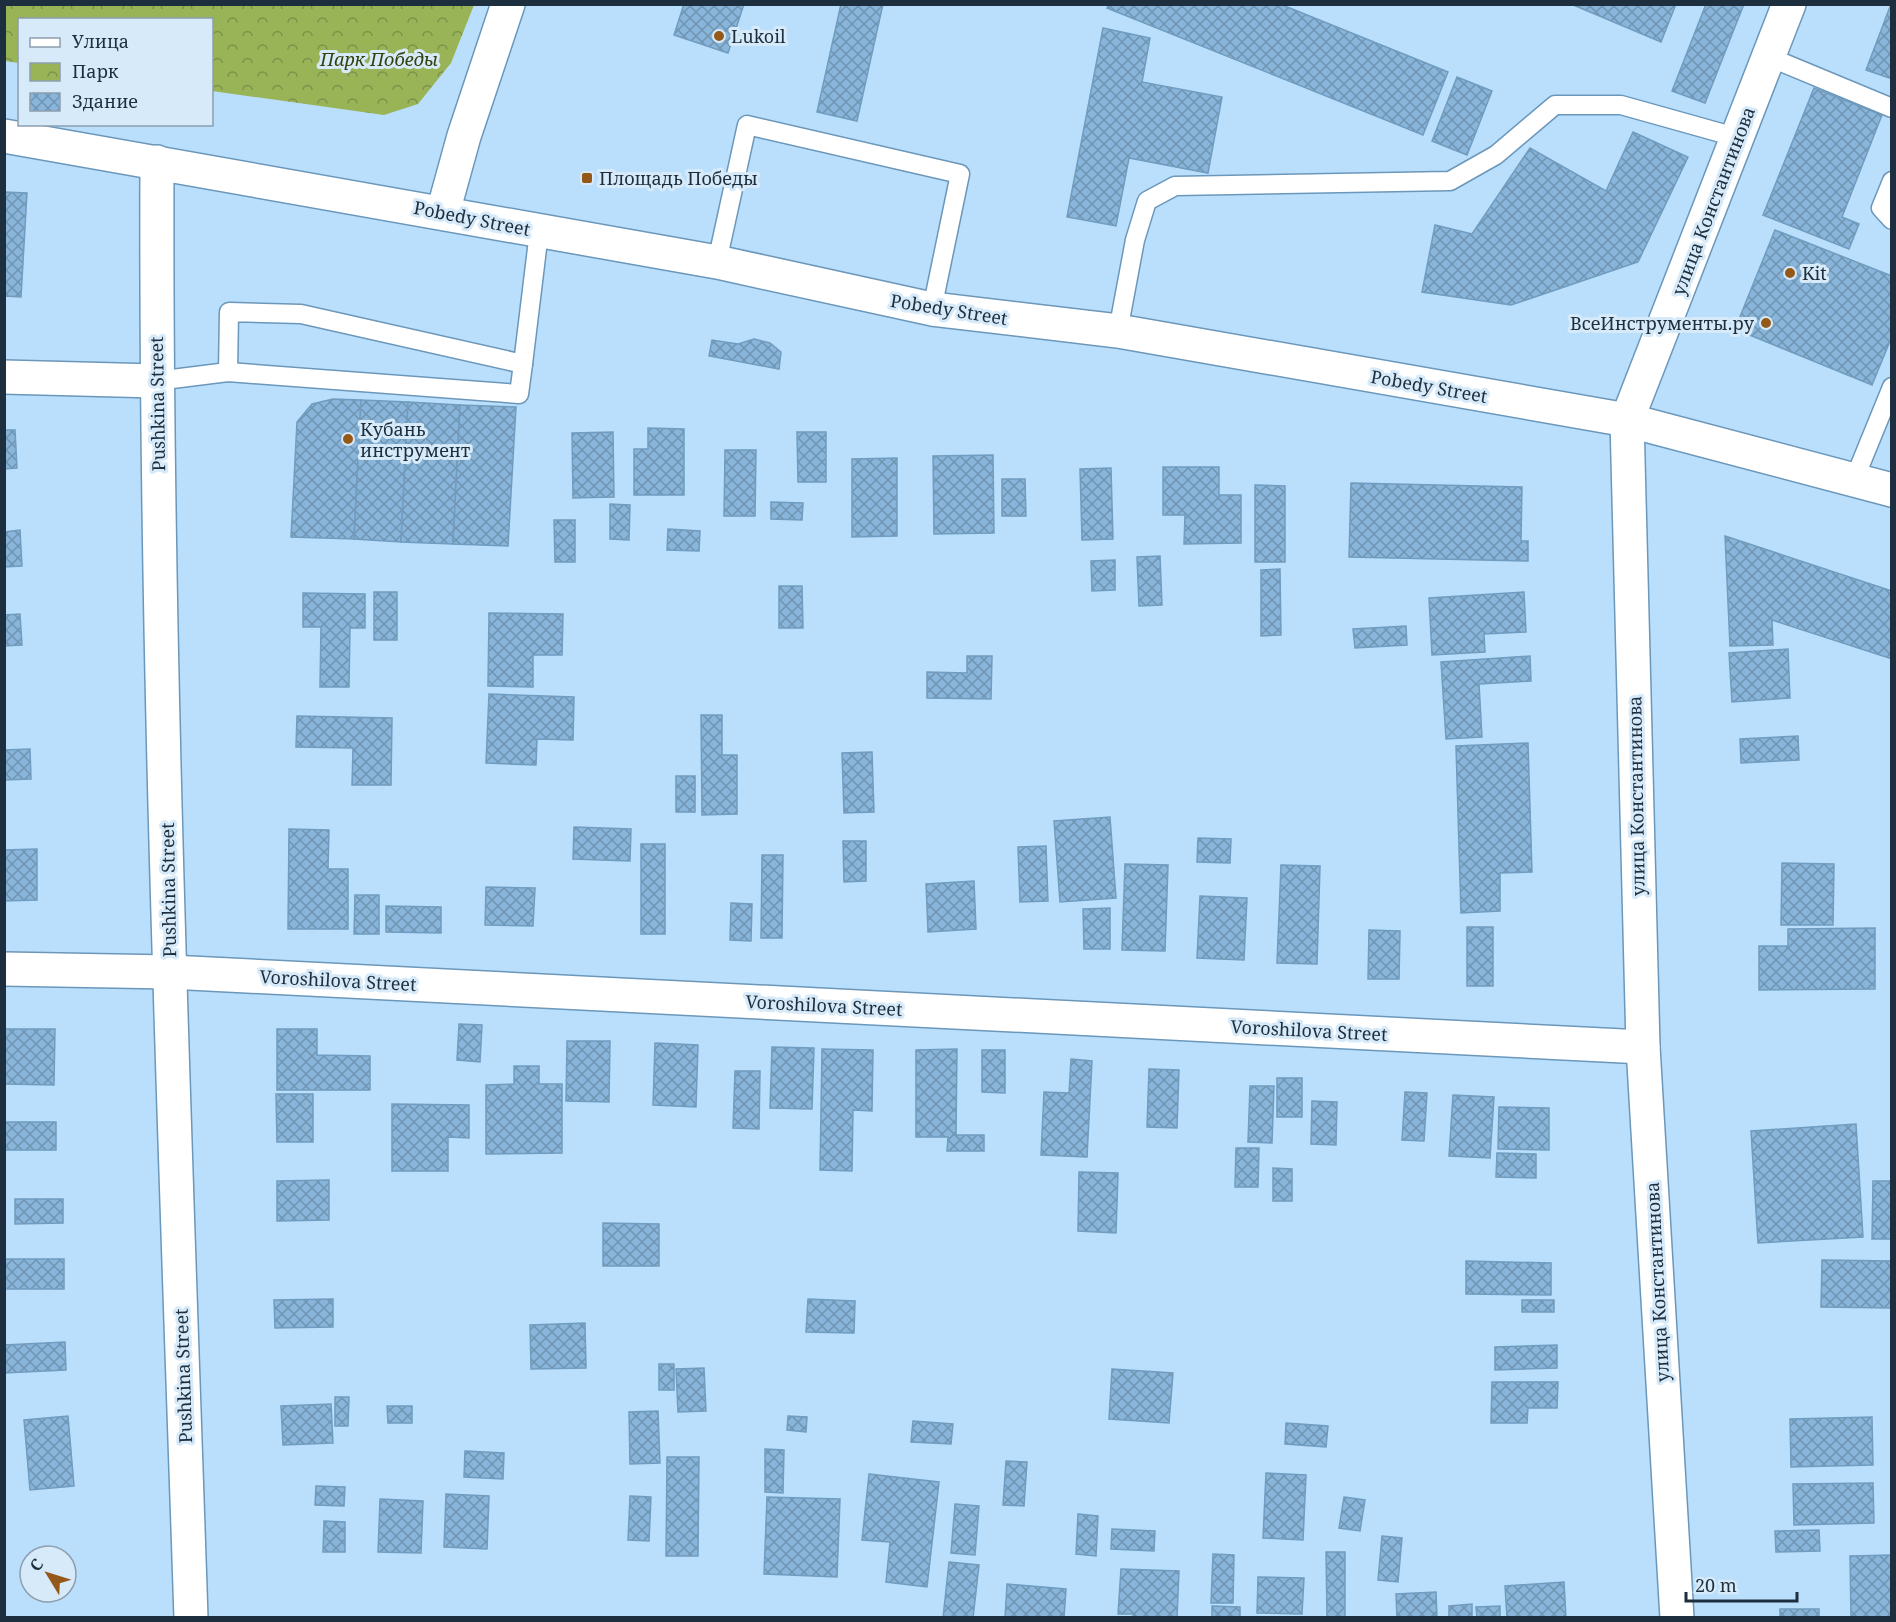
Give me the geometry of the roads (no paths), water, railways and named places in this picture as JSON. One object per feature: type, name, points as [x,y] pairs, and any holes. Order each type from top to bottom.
[{"type":"street","points":[[443,212],[464,136],[508,4]]},
{"type":"street","name":"улица Константинова","points":[[1677,1617],[1642,1047],[1627,420],[1739,138],[1789,4]]},
{"type":"street","name":"Pobedy Street","points":[[4,136],[717,262],[932,309],[1118,331],[1627,420],[1892,490]]},
{"type":"street","name":"Pushkina Street","points":[[156,162],[156,381],[170,972],[191,1617]]},
{"type":"street","points":[[4,376],[156,381]]},
{"type":"street","name":"Voroshilova Street","points":[[4,969],[170,972],[1642,1047]]},
{"type":"lane","points":[[1769,57],[1892,108]]},
{"type":"lane","points":[[1118,331],[1135,240],[1147,201],[1175,186],[1450,180],[1496,155],[1555,105],[1621,105],[1739,138]]},
{"type":"lane","points":[[717,262],[747,125],[960,174],[932,309]]},
{"type":"lane","points":[[1892,181],[1881,208],[1892,220]]},
{"type":"lane","points":[[156,381],[228,372],[519,394],[539,232]]},
{"type":"lane","points":[[228,372],[229,312],[301,314],[523,364]]},
{"type":"lane","points":[[1854,480],[1892,387]]},
{"type":"place","name":"Lukoil","points":[[719,36]]},
{"type":"place","name":"Площадь Победы","points":[[587,178]]},
{"type":"place","name":"Kit","points":[[1790,273]]},
{"type":"place","name":"ВсеИнструменты.ру","points":[[1766,323]]},
{"type":"place","name":"Кубань инструмент","points":[[348,439]]},
{"type":"park label","name":"Парк Победы","points":[[379,59]]}]
